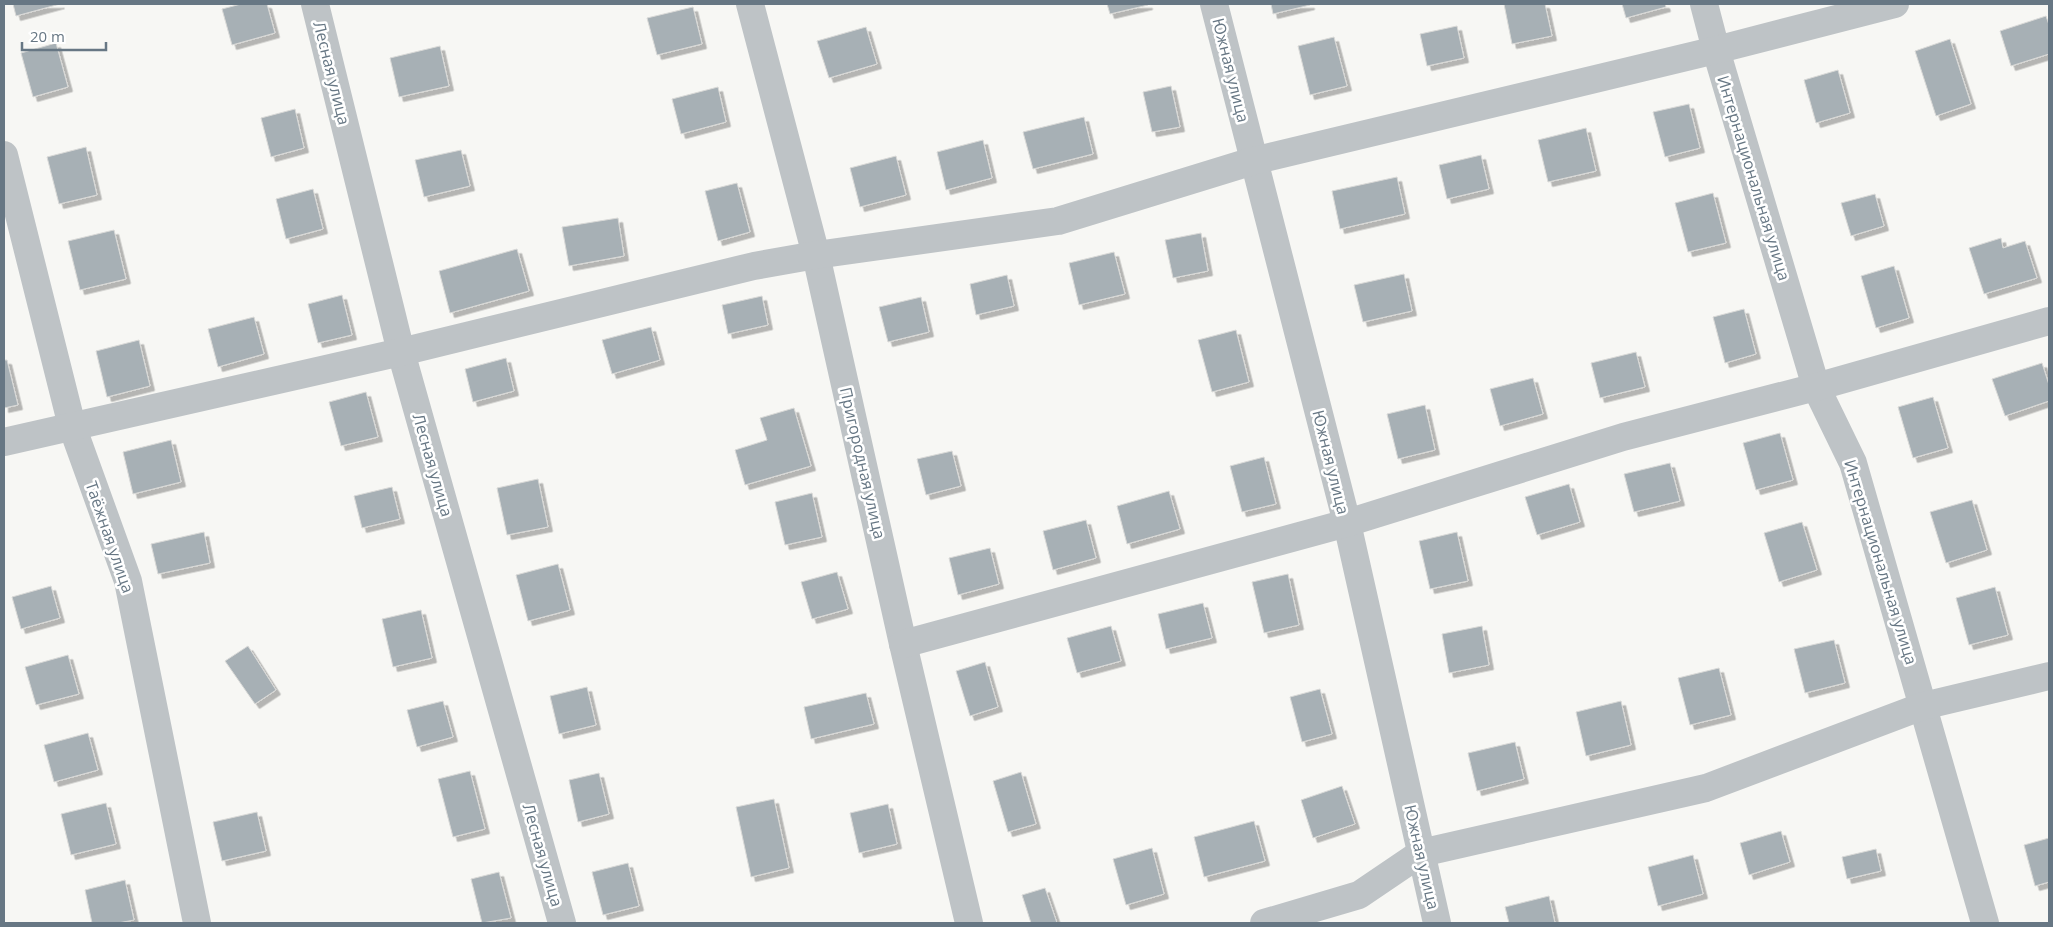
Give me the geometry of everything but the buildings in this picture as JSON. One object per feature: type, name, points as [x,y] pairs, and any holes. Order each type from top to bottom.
[{"type":"street","name":"Лесная улица","points":[[315,4],[401,352],[562,923]]},
{"type":"street","name":"Пригородная улица","points":[[750,4],[816,255],[903,644],[969,923]]},
{"type":"street","name":"Южная улица","points":[[1214,4],[1346,523],[1437,923]]},
{"type":"street","name":"Интернациональная улица","points":[[1704,4],[1816,387],[1854,463],[1985,923]]},
{"type":"street","points":[[4,442],[401,352],[754,266],[816,255],[1058,221],[1253,161],[1716,50],[1895,4]]},
{"type":"street","name":"Таёжная улица","points":[[4,155],[72,426],[128,581],[197,923]]},
{"type":"street","points":[[903,644],[1346,523],[1623,437],[1816,387],[2049,321]]},
{"type":"street","points":[[1264,923],[1359,895],[1421,853],[1706,788],[1923,706],[2049,676]]}]
